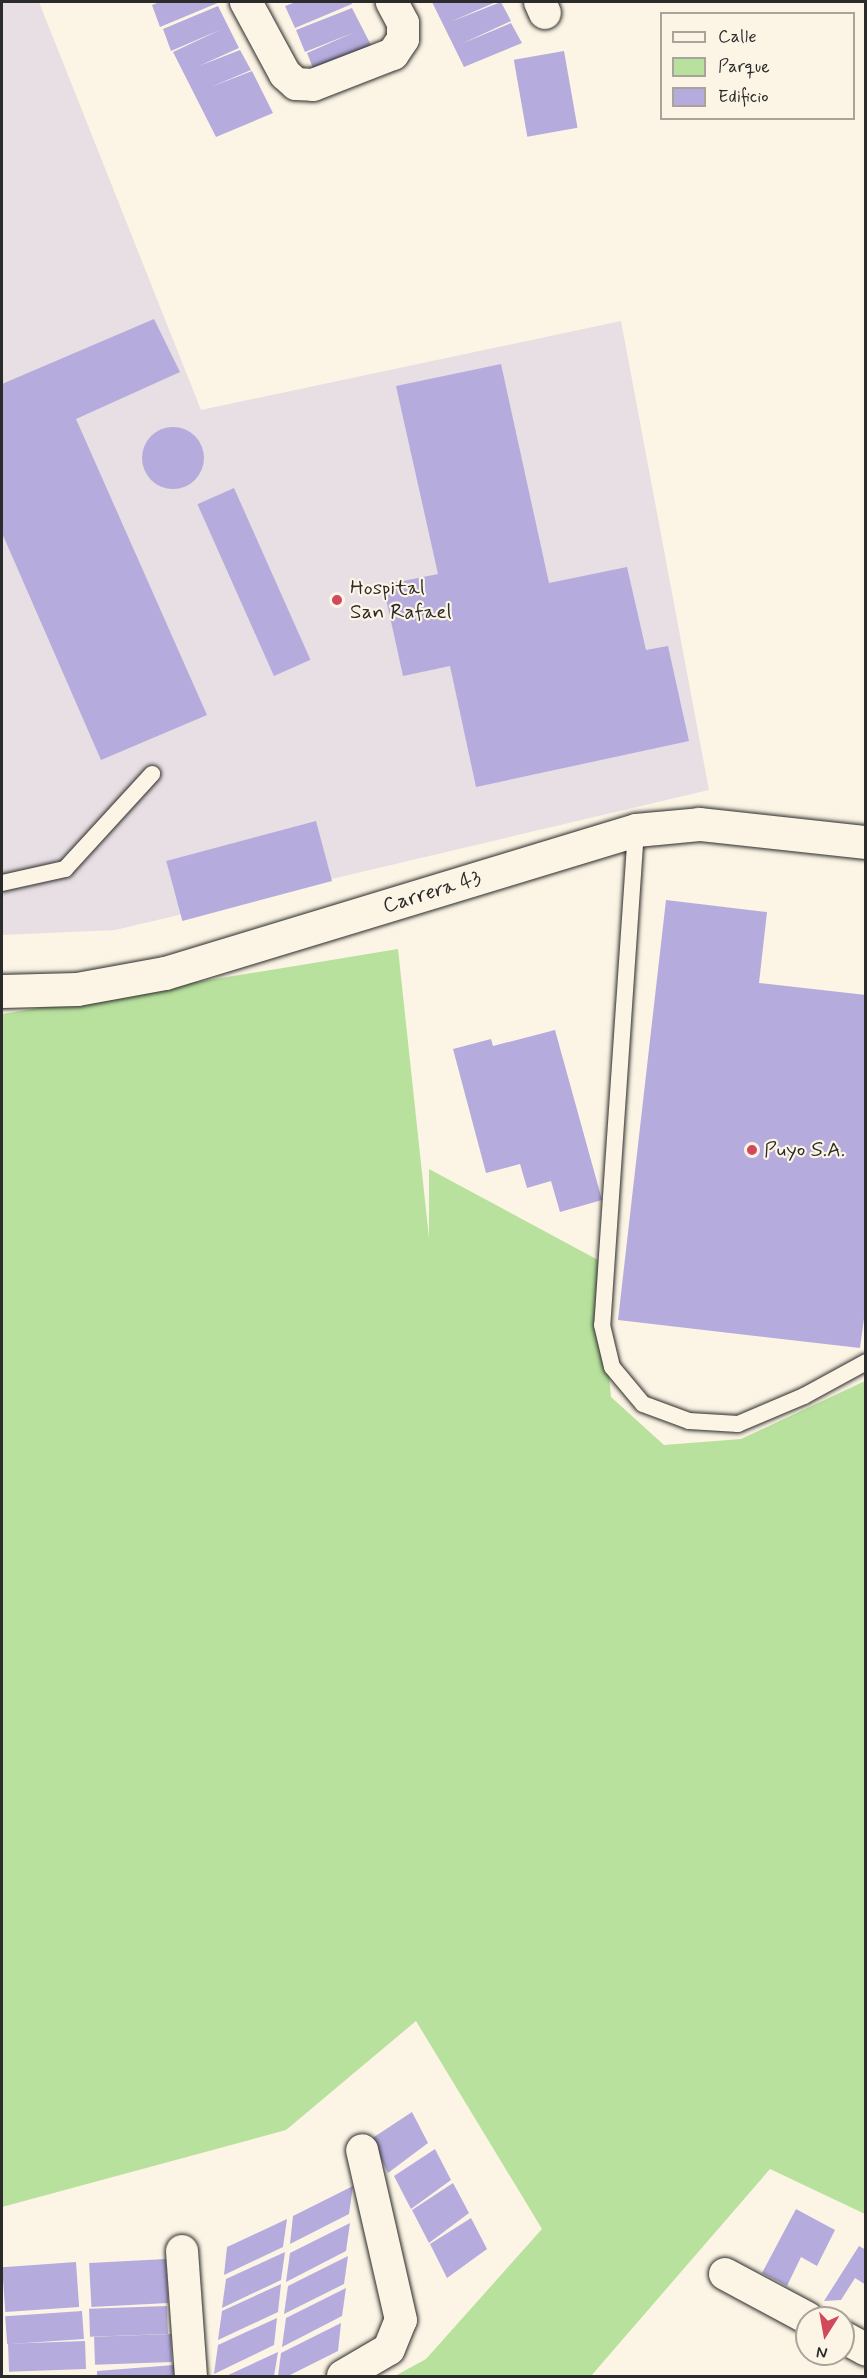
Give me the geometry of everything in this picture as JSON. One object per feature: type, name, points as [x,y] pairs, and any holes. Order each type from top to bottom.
[{"type":"street","points":[[246,2],[285,74],[296,84],[313,85],[393,54],[404,39],[403,23],[392,2]]},
{"type":"street","name":"Carrera 43","points":[[2,991],[77,989],[165,973],[636,830],[699,824],[866,842]]},
{"type":"street","points":[[343,2376],[389,2349],[401,2320],[362,2150]]},
{"type":"street","points":[[182,2251],[191,2376]]},
{"type":"street","points":[[725,2274],[795,2312]]},
{"type":"lane","points":[[2,883],[66,869],[152,774]]},
{"type":"lane","points":[[636,830],[602,1325],[612,1367],[643,1404],[689,1421],[738,1424],[804,1396],[866,1362]]},
{"type":"shaded area","name":"Hospital San Rafael","points":[[2,2],[39,2],[201,410],[621,321],[709,790],[115,930],[2,935]]},
{"type":"green space","points":[[398,949],[429,1238],[429,1169],[598,1260],[611,1397],[664,1445],[741,1439],[865,1381],[865,2214],[770,2169],[591,2376],[395,2376],[426,2359],[542,2229],[416,2021],[286,2130],[2,2207],[2,1014]]},
{"type":"building","points":[[160,2],[220,2],[160,27],[152,5]]},
{"type":"building","points":[[296,2],[351,2],[352,4],[295,28],[285,6]]},
{"type":"building","points":[[432,2],[496,2],[450,22],[501,2],[511,21],[461,44],[511,23],[522,43],[464,67]]},
{"type":"building","points":[[218,6],[239,48],[199,66],[240,50],[251,70],[211,87],[252,71],[273,113],[216,137],[173,52],[222,29],[171,51],[163,29]]},
{"type":"building","points":[[352,8],[373,49],[315,73],[307,53],[355,32],[305,52],[296,30]]},
{"type":"building","points":[[564,51],[578,128],[527,137],[514,60]]},
{"type":"building","points":[[154,319],[180,372],[76,419],[207,715],[101,760],[2,533],[2,384]]},
{"type":"building","points":[[501,364],[549,583],[627,567],[646,650],[668,646],[689,741],[476,787],[450,666],[403,676],[383,585],[438,574],[396,386]]},
{"type":"building","points":[[167,427],[179,427],[195,436],[202,446],[204,458],[202,470],[195,480],[179,489],[167,489],[156,484],[147,475],[142,464],[142,452],[147,441],[156,432]]},
{"type":"building","points":[[234,488],[310,660],[274,676],[197,504]]},
{"type":"building","points":[[316,821],[332,881],[182,921],[166,861]]},
{"type":"building","name":"Puyo S.A.","points":[[666,900],[767,912],[759,983],[866,995],[866,1304],[860,1348],[618,1320]]},
{"type":"building","points":[[555,1030],[602,1200],[560,1212],[551,1181],[527,1188],[520,1164],[486,1173],[453,1049],[491,1039],[493,1046]]},
{"type":"building","points":[[412,2112],[428,2143],[388,2173],[371,2139]]},
{"type":"building","points":[[435,2149],[451,2180],[411,2209],[394,2176]]},
{"type":"building","points":[[453,2183],[469,2213],[429,2243],[412,2210]]},
{"type":"building","points":[[353,2186],[349,2214],[290,2244],[293,2216]]},
{"type":"building","points":[[796,2209],[835,2230],[817,2266],[801,2257],[787,2286],[762,2273]]},
{"type":"building","points":[[471,2218],[487,2249],[447,2278],[430,2244]]},
{"type":"building","points":[[287,2219],[283,2247],[224,2275],[227,2247]]},
{"type":"building","points":[[350,2223],[346,2251],[286,2282],[290,2253]]},
{"type":"building","points":[[859,2246],[866,2250],[866,2285],[855,2278],[841,2300],[824,2301]]},
{"type":"building","points":[[285,2252],[281,2280],[222,2308],[226,2279]]},
{"type":"building","points":[[348,2256],[344,2284],[284,2314],[288,2286]]},
{"type":"building","points":[[166,2259],[168,2303],[91,2307],[89,2263]]},
{"type":"building","points":[[76,2262],[79,2307],[5,2312],[2,2267]]},
{"type":"building","points":[[281,2284],[278,2312],[218,2340],[222,2311]]},
{"type":"building","points":[[346,2288],[342,2316],[282,2347],[286,2318]]},
{"type":"building","points":[[167,2306],[168,2334],[90,2337],[89,2309]]},
{"type":"building","points":[[82,2311],[84,2339],[7,2344],[5,2316]]},
{"type":"building","points":[[277,2318],[274,2345],[214,2374],[218,2345]]},
{"type":"building","points":[[341,2323],[338,2351],[288,2376],[278,2376],[281,2353]]},
{"type":"building","points":[[171,2334],[172,2362],[95,2365],[94,2337]]},
{"type":"building","points":[[85,2341],[86,2369],[9,2372],[8,2344]]},
{"type":"building","points":[[278,2352],[274,2376],[226,2376]]},
{"type":"building","points":[[174,2365],[174,2376],[97,2376],[97,2371]]},
{"type":"place","name":"Hospital San Rafael","points":[[337,600]]},
{"type":"place","name":"Puyo S.A.","points":[[752,1150]]}]
